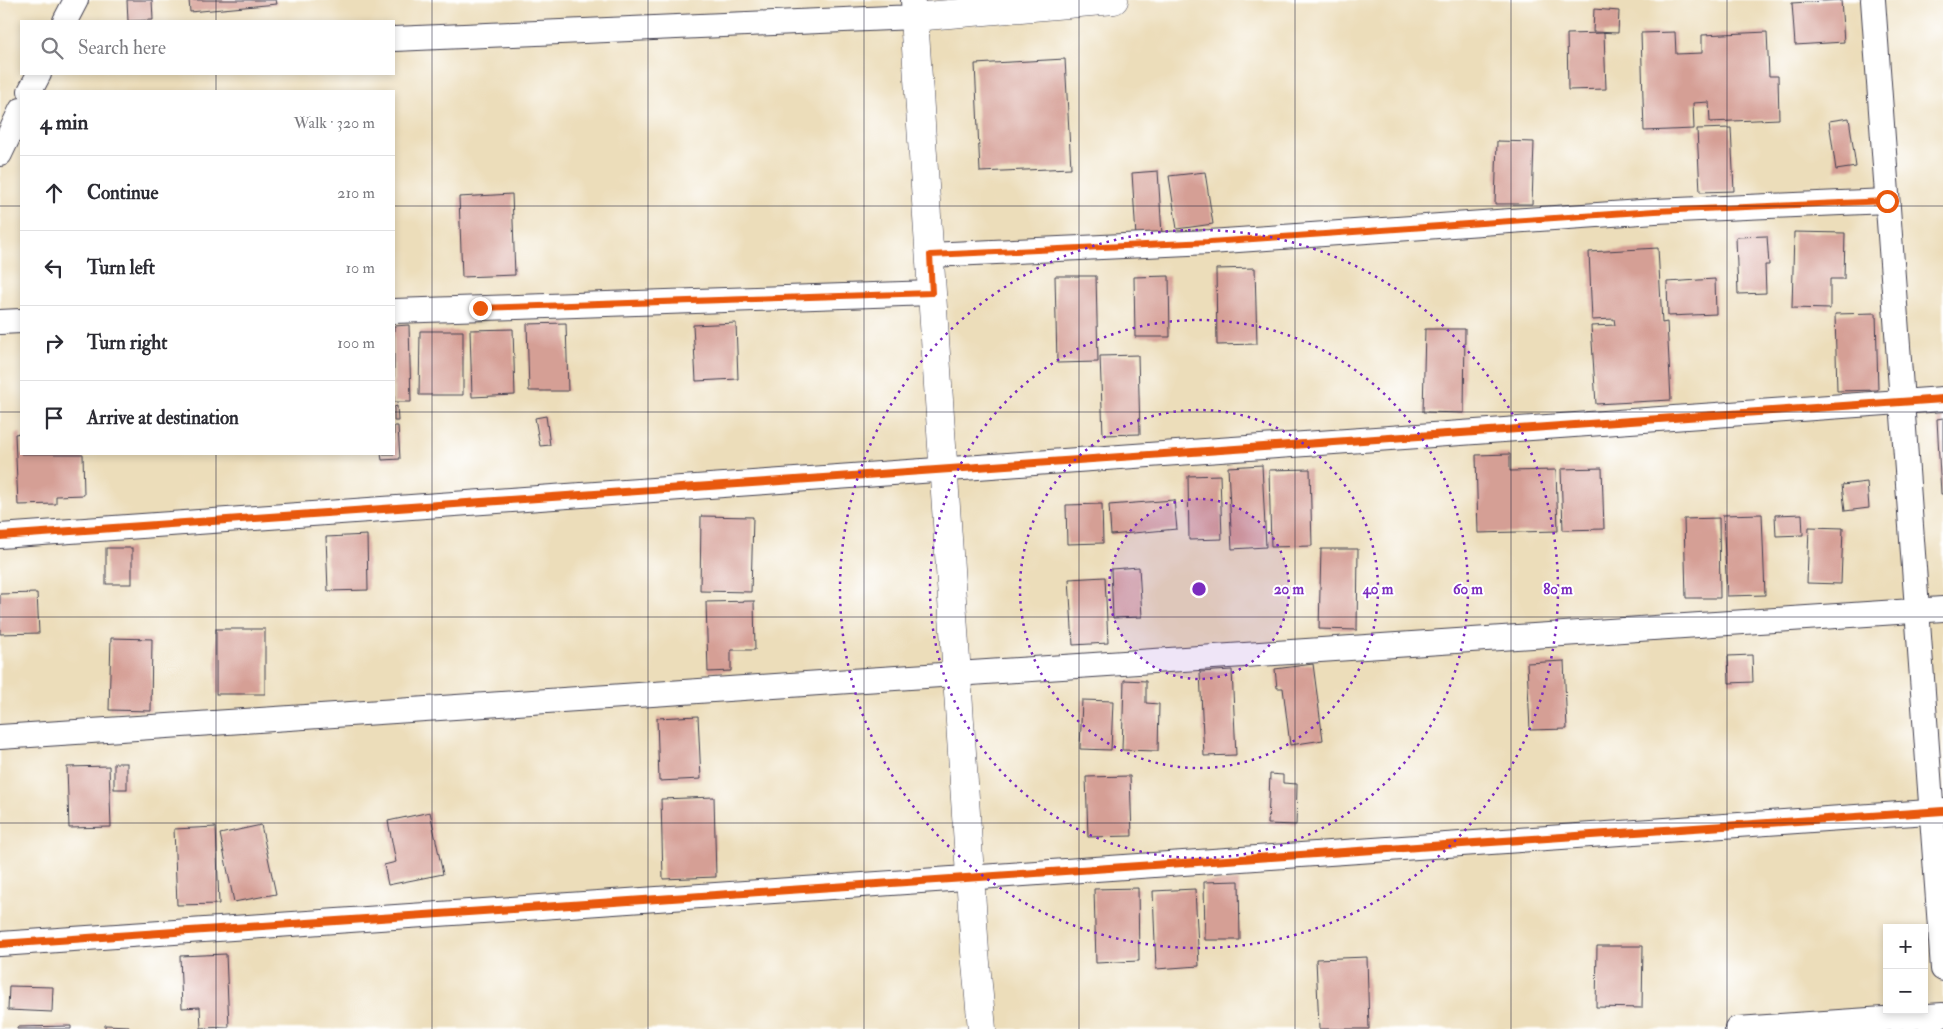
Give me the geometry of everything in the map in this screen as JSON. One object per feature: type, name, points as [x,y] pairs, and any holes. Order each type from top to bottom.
[{"type":"street","points":[[66,20],[76,0]]},
{"type":"street","points":[[395,39],[914,9],[1114,0]]},
{"type":"street","points":[[1873,0],[1917,610],[1937,811],[1943,969]]},
{"type":"street","points":[[914,9],[974,952],[982,1029]]},
{"type":"street","points":[[31,90],[38,75]]},
{"type":"street","points":[[0,154],[20,112]]},
{"type":"street","points":[[930,255],[1210,242],[1655,211],[1887,201]]},
{"type":"street","points":[[395,311],[932,293]]},
{"type":"street","points":[[0,322],[20,322]]},
{"type":"street","points":[[0,536],[1943,400]]},
{"type":"street","points":[[0,737],[957,672],[1943,609]]},
{"type":"street","points":[[0,944],[1937,811]]},
{"type":"street","points":[[1737,1029],[1943,1014]]},
{"type":"building","points":[[127,0],[152,0],[153,20],[128,20]]},
{"type":"building","points":[[189,0],[276,0],[277,4],[190,12]]},
{"type":"building","points":[[1841,0],[1844,42],[1795,45],[1792,3]]},
{"type":"building","points":[[1594,9],[1619,11],[1618,33],[1593,32]]},
{"type":"building","points":[[1675,32],[1676,54],[1702,53],[1702,35],[1767,32],[1769,76],[1778,76],[1779,119],[1710,122],[1709,102],[1693,103],[1694,129],[1644,131],[1641,33]]},
{"type":"building","points":[[1604,33],[1606,89],[1568,90],[1567,34]]},
{"type":"building","points":[[1065,59],[1071,168],[980,172],[975,64]]},
{"type":"building","points":[[1849,118],[1856,167],[1836,170],[1829,121]]},
{"type":"building","points":[[1731,128],[1734,191],[1700,192],[1697,129]]},
{"type":"building","points":[[1497,141],[1534,142],[1532,204],[1495,204]]},
{"type":"building","points":[[1158,171],[1162,235],[1136,237],[1132,173]]},
{"type":"building","points":[[1205,172],[1213,224],[1177,229],[1169,176]]},
{"type":"building","points":[[512,194],[515,275],[462,277],[459,197]]},
{"type":"building","points":[[1794,232],[1845,233],[1844,279],[1830,279],[1830,309],[1792,308]]},
{"type":"building","points":[[1767,236],[1769,265],[1765,265],[1766,293],[1738,294],[1736,237]]},
{"type":"building","points":[[1658,248],[1662,323],[1667,322],[1671,400],[1596,404],[1591,326],[1615,325],[1614,319],[1592,320],[1589,252]]},
{"type":"building","points":[[1255,268],[1257,344],[1217,345],[1216,269]]},
{"type":"building","points":[[1055,276],[1096,276],[1098,362],[1057,363]]},
{"type":"building","points":[[1169,276],[1170,337],[1135,337],[1134,277]]},
{"type":"building","points":[[1715,279],[1716,314],[1668,316],[1667,282]]},
{"type":"building","points":[[1876,313],[1878,390],[1837,391],[1835,314]]},
{"type":"building","points":[[566,323],[568,391],[529,391],[527,324]]},
{"type":"building","points":[[736,323],[738,379],[696,381],[693,325]]},
{"type":"building","points":[[409,325],[411,402],[395,402],[395,326]]},
{"type":"building","points":[[513,329],[515,395],[472,397],[470,330]]},
{"type":"building","points":[[1425,329],[1465,329],[1464,413],[1423,412]]},
{"type":"building","points":[[420,331],[463,331],[463,395],[419,395]]},
{"type":"building","points":[[1138,355],[1140,434],[1103,435],[1100,356]]},
{"type":"building","points":[[397,406],[398,421],[395,421],[395,407]]},
{"type":"building","points":[[546,416],[550,445],[540,446],[535,418]]},
{"type":"building","points":[[1943,418],[1943,494],[1941,494],[1937,419]]},
{"type":"building","points":[[395,426],[398,426],[400,459],[382,460],[381,455],[395,455]]},
{"type":"building","points":[[20,433],[20,455],[83,455],[84,495],[56,496],[56,504],[18,505],[15,434]]},
{"type":"building","points":[[1510,454],[1510,471],[1556,470],[1558,531],[1478,533],[1476,455]]},
{"type":"building","points":[[1262,465],[1266,547],[1232,549],[1228,467]]},
{"type":"building","points":[[1602,468],[1604,529],[1563,530],[1561,469]]},
{"type":"building","points":[[1310,469],[1312,546],[1271,547],[1269,470]]},
{"type":"building","points":[[1220,475],[1222,539],[1189,540],[1188,476]]},
{"type":"building","points":[[1867,482],[1869,508],[1845,511],[1842,485]]},
{"type":"building","points":[[1174,500],[1177,529],[1111,535],[1109,505]]},
{"type":"building","points":[[1102,504],[1103,543],[1067,544],[1066,505]]},
{"type":"building","points":[[1762,514],[1765,595],[1727,596],[1723,515]]},
{"type":"building","points":[[1802,514],[1803,535],[1776,536],[1775,515]]},
{"type":"building","points":[[701,516],[753,517],[751,592],[700,591]]},
{"type":"building","points":[[1719,518],[1720,598],[1686,598],[1684,519]]},
{"type":"building","points":[[1809,527],[1843,528],[1841,584],[1807,583]]},
{"type":"building","points":[[367,535],[368,590],[328,591],[326,537]]},
{"type":"building","points":[[106,548],[132,548],[132,584],[106,584]]},
{"type":"building","points":[[1321,549],[1358,549],[1357,630],[1319,629]]},
{"type":"building","points":[[1139,567],[1142,617],[1113,618],[1111,569]]},
{"type":"building","points":[[1105,577],[1108,643],[1073,645],[1069,579]]},
{"type":"building","points":[[37,593],[39,633],[0,634],[0,594]]},
{"type":"building","points":[[754,601],[755,650],[731,650],[731,671],[708,672],[706,602]]},
{"type":"building","points":[[216,629],[265,629],[265,694],[216,694]]},
{"type":"building","points":[[111,638],[152,639],[151,711],[109,710]]},
{"type":"building","points":[[1752,655],[1753,682],[1729,683],[1728,656]]},
{"type":"building","points":[[1564,661],[1567,729],[1530,730],[1527,663]]},
{"type":"building","points":[[1313,664],[1323,740],[1290,745],[1283,688],[1277,688],[1275,669]]},
{"type":"building","points":[[1232,670],[1236,755],[1204,756],[1200,672]]},
{"type":"building","points":[[1124,680],[1146,681],[1146,703],[1159,704],[1158,751],[1122,750]]},
{"type":"building","points":[[1082,700],[1113,701],[1111,750],[1080,749]]},
{"type":"building","points":[[698,716],[701,779],[659,781],[657,718]]},
{"type":"building","points":[[114,763],[127,763],[127,789],[114,789]]},
{"type":"building","points":[[109,766],[111,827],[69,828],[67,767]]},
{"type":"building","points":[[1270,774],[1283,775],[1283,783],[1297,784],[1296,825],[1268,824]]},
{"type":"building","points":[[1130,776],[1132,836],[1088,837],[1086,777]]},
{"type":"building","points":[[714,797],[716,877],[663,879],[661,799]]},
{"type":"building","points":[[430,812],[443,874],[388,885],[384,865],[396,862],[388,821]]},
{"type":"building","points":[[261,825],[276,894],[234,902],[220,834]]},
{"type":"building","points":[[216,827],[219,904],[177,905],[174,829]]},
{"type":"building","points":[[1239,881],[1240,940],[1205,940],[1204,882]]},
{"type":"building","points":[[1138,888],[1139,961],[1096,963],[1094,889]]},
{"type":"building","points":[[1195,889],[1199,966],[1156,969],[1153,891]]},
{"type":"building","points":[[1597,946],[1643,946],[1642,1008],[1596,1007]]},
{"type":"building","points":[[226,954],[229,1027],[201,1028],[200,1007],[182,1008],[180,956]]},
{"type":"building","points":[[1367,957],[1369,1029],[1319,1029],[1316,959]]},
{"type":"building","points":[[9,986],[53,987],[52,1012],[8,1010]]},
{"type":"building","points":[[105,1025],[129,1026],[129,1029],[105,1029]]},
{"type":"building","points":[[71,1026],[71,1029],[17,1029],[17,1027]]},
{"type":"cycle path","points":[[0,536],[1943,399]]},
{"type":"cycle path","points":[[0,944],[1943,811]]},
{"type":"route","points":[[480,308],[932,293],[930,255],[1210,242],[1655,211],[1887,201]]}]
